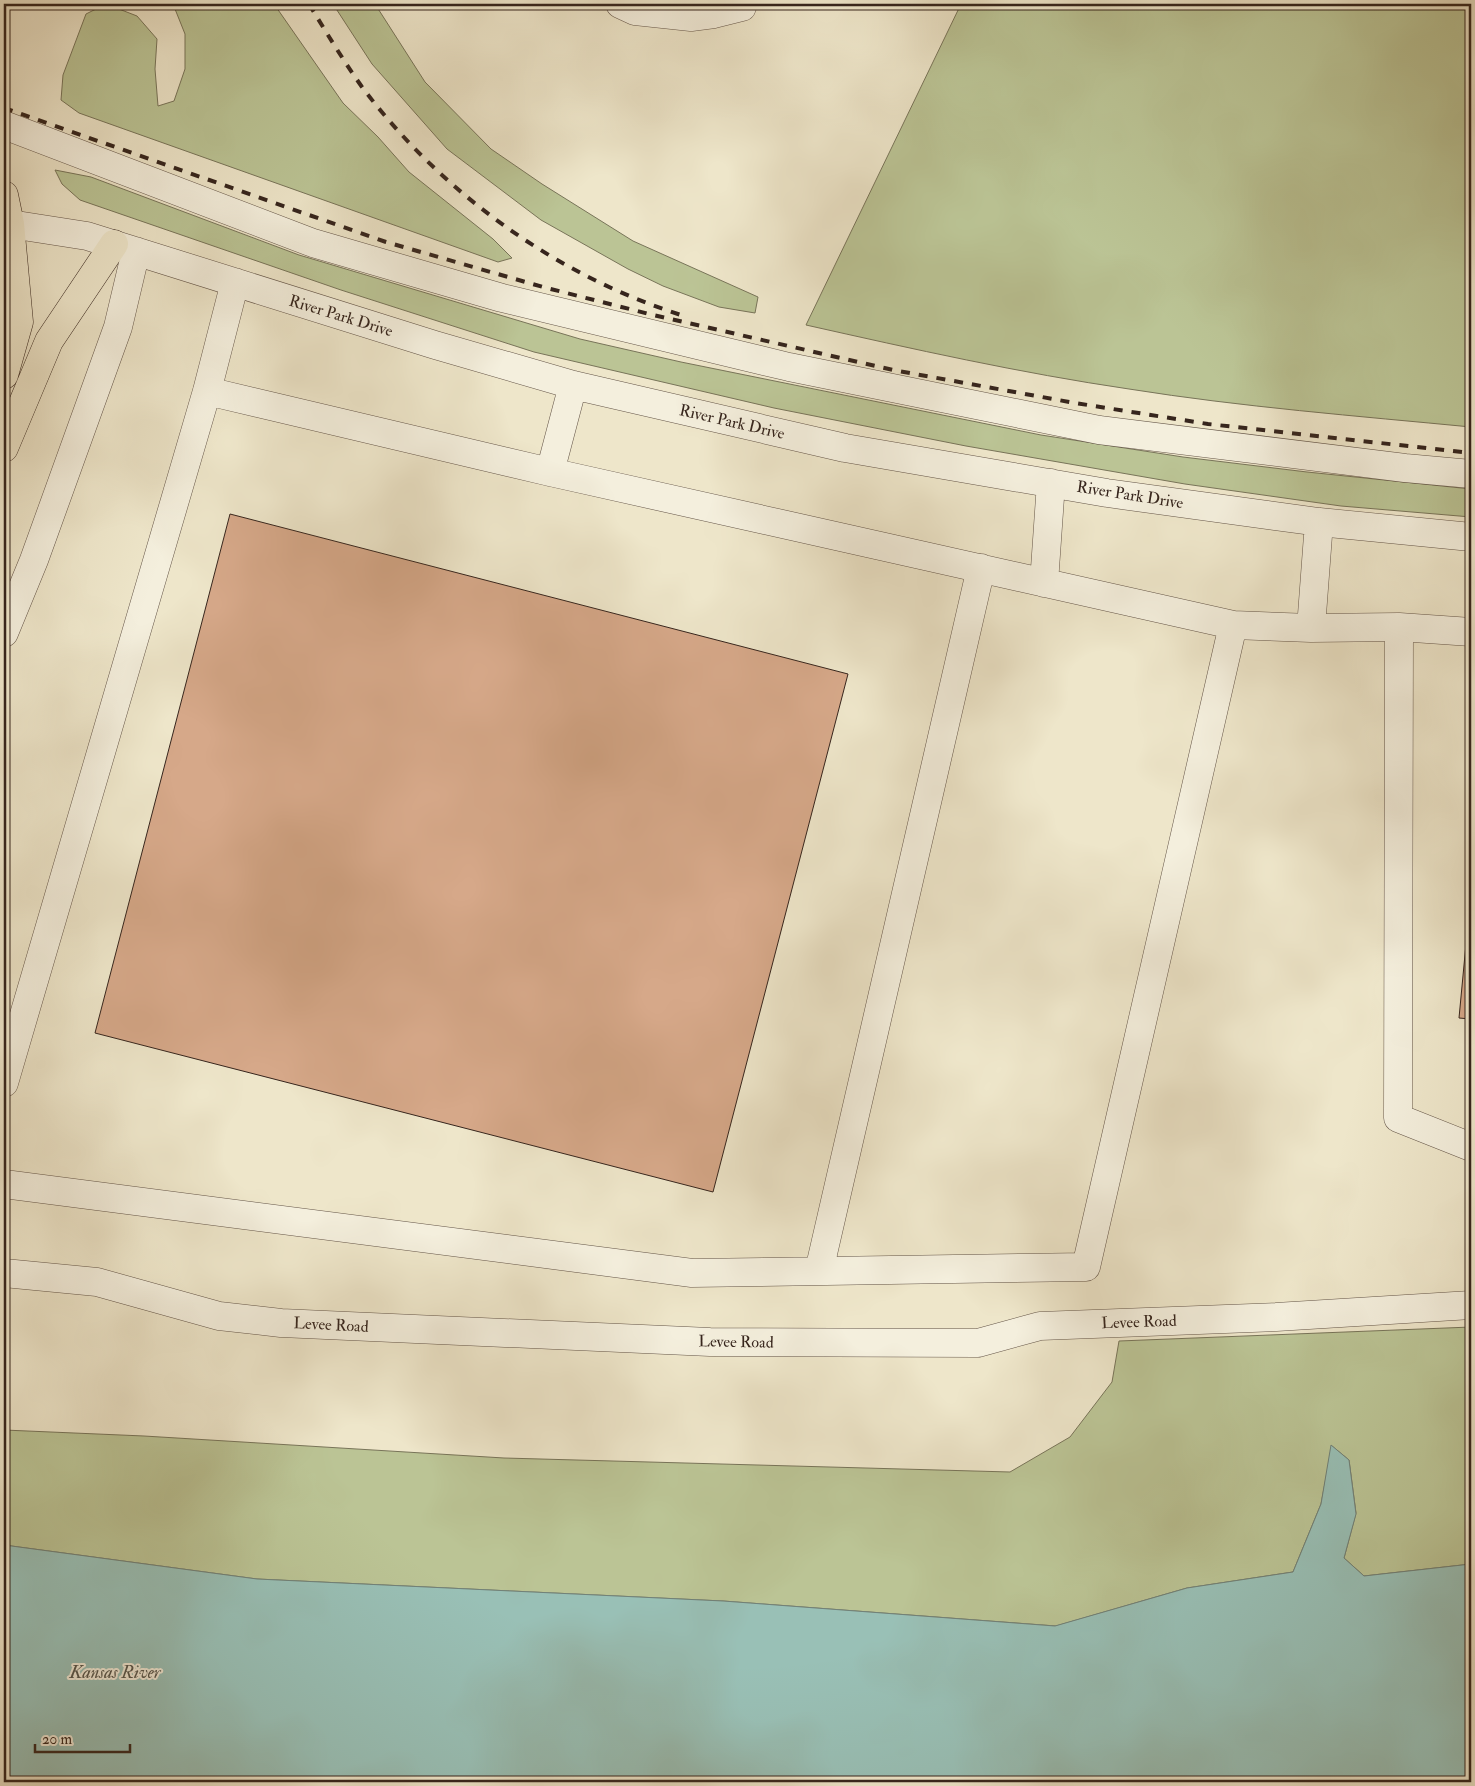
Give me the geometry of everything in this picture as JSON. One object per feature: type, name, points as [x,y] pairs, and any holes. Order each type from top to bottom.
[{"type":"main road","points":[[4,195],[7,235],[19,322],[4,374]]},
{"type":"main road","points":[[4,448],[50,341],[125,248]]},
{"type":"street","points":[[620,4],[636,11],[691,17],[714,14],[742,6],[743,4]]},
{"type":"street","points":[[4,125],[313,243],[502,298],[770,362],[1099,430],[1395,467],[1471,474]]},
{"type":"street","name":"River Park Drive","points":[[7,235],[87,236],[435,345],[573,385],[845,448],[1107,493],[1319,522],[1471,537]]},
{"type":"street","points":[[4,633],[34,560],[118,327],[125,248]]},
{"type":"street","points":[[4,1083],[207,391],[235,282]]},
{"type":"street","points":[[550,472],[573,385]]},
{"type":"street","points":[[207,391],[550,472],[1233,625],[1311,628],[1399,627],[1471,632]]},
{"type":"street","points":[[1044,583],[1051,483]]},
{"type":"street","points":[[1311,628],[1319,522]]},
{"type":"street","points":[[819,1271],[981,568]]},
{"type":"street","points":[[4,1184],[692,1273],[1086,1267],[1233,625]]},
{"type":"street","points":[[1399,627],[1398,1118],[1471,1147]]},
{"type":"street","name":"Levee Road","points":[[4,1273],[97,1282],[219,1316],[281,1323],[710,1342],[978,1343],[1040,1326],[1276,1317],[1471,1304]]},
{"type":"green space","points":[[106,4],[137,16],[157,39],[155,69],[158,106],[174,101],[185,69],[185,34],[173,4],[274,4],[343,103],[378,137],[409,172],[493,239],[512,258],[498,262],[79,113],[61,100],[63,75],[86,14]]},
{"type":"green space","points":[[333,4],[375,4],[425,82],[491,149],[542,184],[633,241],[758,297],[755,313],[719,307],[663,286],[628,269],[541,220],[447,149],[372,64]]},
{"type":"green space","points":[[961,4],[1471,4],[1471,427],[1257,406],[1088,383],[926,352],[806,325]]},
{"type":"green space","points":[[55,170],[91,177],[299,255],[580,339],[681,362],[1041,435],[1183,457],[1471,489],[1471,517],[1341,506],[1185,484],[966,446],[774,408],[534,352],[341,290],[80,200],[62,184]]},
{"type":"green space","points":[[1471,1327],[1471,1564],[1364,1576],[1344,1558],[1356,1513],[1349,1460],[1332,1446],[1321,1504],[1293,1572],[1187,1588],[1056,1626],[723,1601],[257,1579],[4,1545],[4,1430],[144,1436],[504,1458],[1010,1472],[1070,1437],[1112,1382],[1119,1341]]},
{"type":"water","name":"Kansas River","points":[[1331,1445],[1349,1460],[1356,1514],[1344,1558],[1364,1576],[1471,1564],[1471,1782],[4,1782],[4,1545],[257,1579],[723,1601],[1055,1626],[1187,1588],[1293,1572],[1321,1504]]},
{"type":"building","points":[[230,514],[848,674],[713,1192],[95,1033]]},
{"type":"building","points":[[1471,891],[1471,1019],[1459,1018]]},
{"type":"railway","points":[[309,4],[362,87],[393,125],[427,161],[464,195],[546,253],[589,277],[634,298],[681,315]]},
{"type":"railway","points":[[4,108],[386,242],[543,287],[649,314],[893,370],[1075,403],[1208,424],[1471,453]]}]
